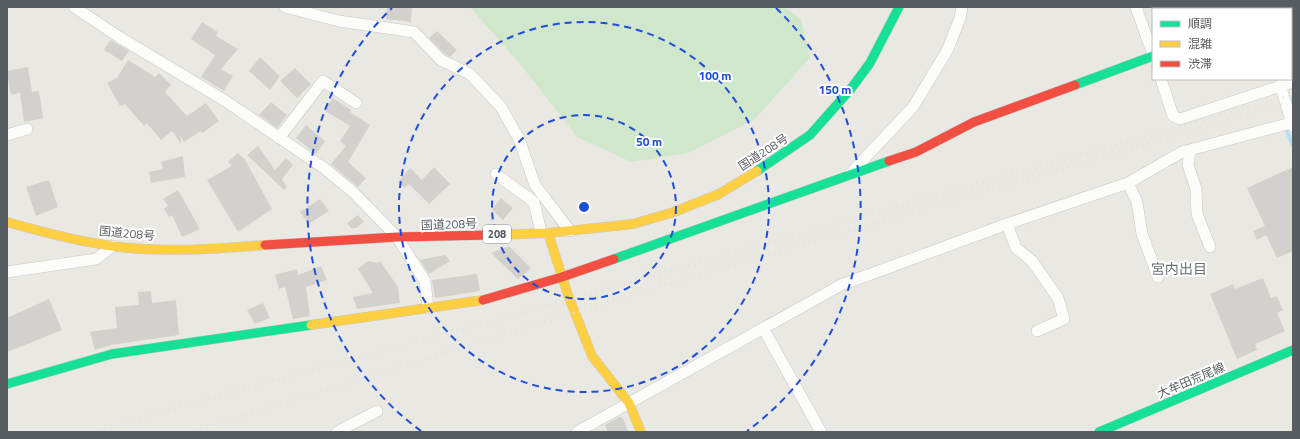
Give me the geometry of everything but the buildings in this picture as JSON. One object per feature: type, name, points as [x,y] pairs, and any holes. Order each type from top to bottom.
[{"type":"main road","name":"国道208号","points":[[7,222],[59,237],[113,246],[193,250],[397,237],[545,233],[633,224],[674,212],[719,194],[788,152],[810,134],[850,90],[870,63],[900,7]]},
{"type":"main road","points":[[7,384],[112,354],[490,299],[562,277],[916,152],[974,122],[1152,56]]},
{"type":"main road","points":[[545,233],[592,356],[629,403],[641,432]]},
{"type":"main road","name":"大牟田荒尾線","points":[[1099,432],[1293,350]]},
{"type":"street","points":[[74,7],[119,37],[224,100],[324,168],[352,191],[397,237],[425,281],[428,308]]},
{"type":"street","points":[[285,7],[339,21],[414,32],[441,60],[470,74],[501,107],[519,139],[535,185],[570,231]]},
{"type":"street","points":[[849,176],[913,107],[948,49],[960,18],[962,7]]},
{"type":"street","points":[[1136,7],[1152,53]]},
{"type":"street","points":[[1161,80],[1173,116],[1180,119],[1293,82]]},
{"type":"street","points":[[279,138],[324,81],[356,103]]},
{"type":"street","points":[[577,432],[841,285],[1007,224],[1128,183],[1182,152],[1292,124],[1280,85]]},
{"type":"street","points":[[7,135],[27,129]]},
{"type":"street","points":[[1190,150],[1188,166],[1196,189],[1197,214],[1210,247]]},
{"type":"street","points":[[496,174],[534,202],[545,233]]},
{"type":"street","points":[[1128,183],[1137,202],[1142,234],[1158,277]]},
{"type":"street","points":[[1007,224],[1016,248],[1032,261],[1058,298],[1064,318],[1037,331]]},
{"type":"street","points":[[7,272],[96,259],[113,246]]},
{"type":"street","points":[[763,328],[821,432]]},
{"type":"street","points":[[337,432],[378,411]]},
{"type":"green space","points":[[470,7],[784,7],[801,19],[810,58],[755,119],[688,153],[631,162],[577,137],[520,64]]},
{"type":"waterway","points":[[1291,108],[1293,97]]},
{"type":"waterway","points":[[1288,126],[1287,132],[1293,146]]},
{"type":"railway","points":[[93,432],[200,401],[569,300],[1293,95]]},
{"type":"railway","points":[[189,432],[678,281],[1287,103]]},
{"type":"traffic: fast","points":[[757,171],[810,135],[850,90],[870,63],[899,7]]},
{"type":"traffic: fast","points":[[1075,85],[1152,56]]},
{"type":"traffic: fast","points":[[614,259],[889,161]]},
{"type":"traffic: fast","points":[[7,384],[112,354],[311,325]]},
{"type":"traffic: fast","points":[[1099,432],[1293,350]]},
{"type":"traffic: slow","points":[[491,235],[548,233],[633,224],[674,212],[719,194],[757,171]]},
{"type":"traffic: slow","points":[[7,222],[72,239],[131,248],[188,250],[265,245]]},
{"type":"traffic: slow","points":[[548,233],[568,295],[592,356],[629,403],[641,432]]},
{"type":"traffic: slow","points":[[311,325],[483,300]]},
{"type":"traffic: jam","points":[[889,161],[916,152],[974,122],[1075,85]]},
{"type":"traffic: jam","points":[[265,245],[397,237],[491,235]]},
{"type":"traffic: jam","points":[[483,300],[562,277],[614,259]]},
{"type":"district","name":"宮内出目","points":[[1179,268]]}]
